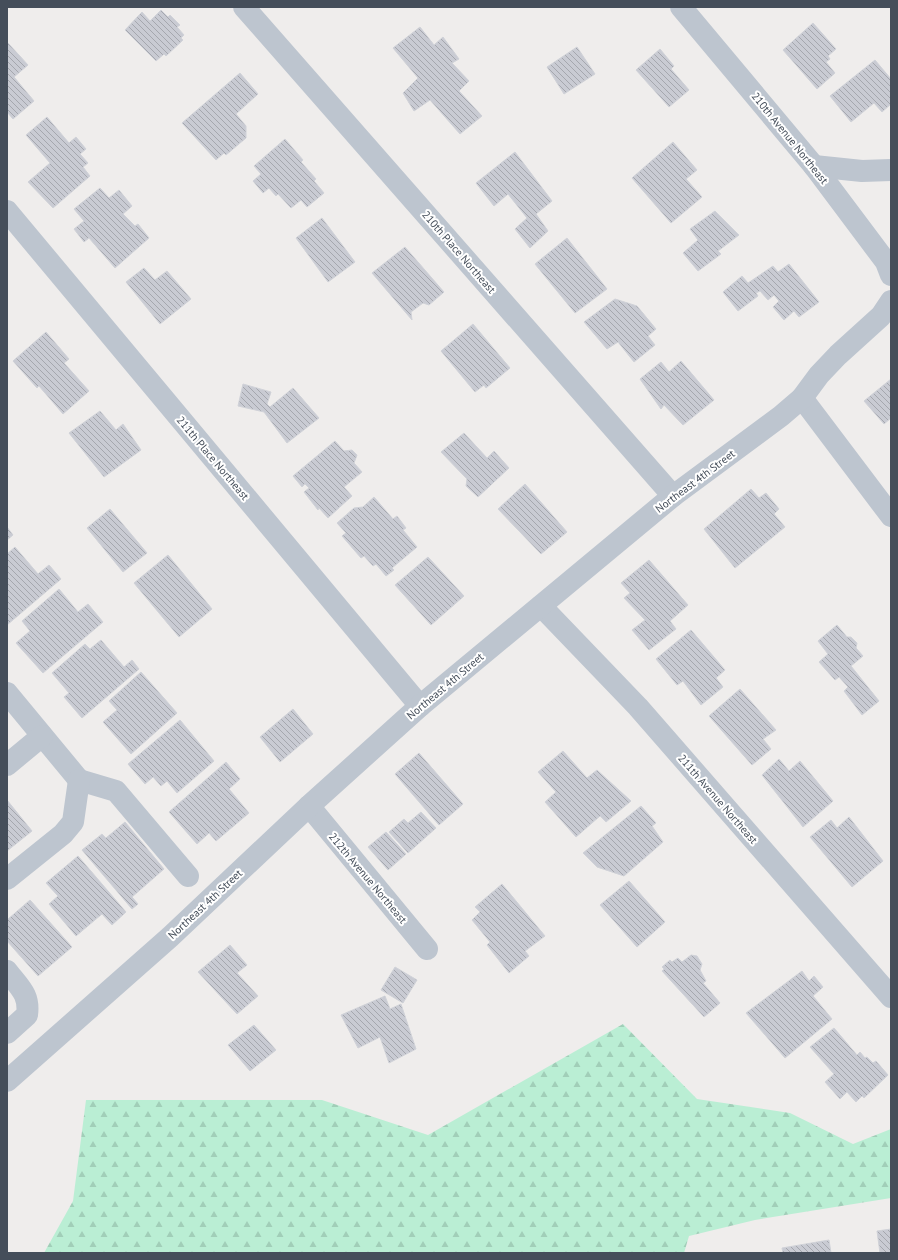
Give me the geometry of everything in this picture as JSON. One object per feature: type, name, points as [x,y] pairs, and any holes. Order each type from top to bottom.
[{"type":"street","name":"210th Place Northeast","points":[[244,7],[673,496]]},
{"type":"street","name":"210th Avenue Northeast","points":[[681,7],[814,166],[886,262],[891,275]]},
{"type":"street","points":[[814,166],[862,171],[891,170]]},
{"type":"street","name":"211th Place Northeast","points":[[7,211],[420,706]]},
{"type":"street","name":"Northeast 4th Street","points":[[7,1081],[170,937],[309,806],[420,706],[673,496],[781,416],[802,398],[819,375],[881,316],[891,302]]},
{"type":"street","points":[[802,398],[891,516]]},
{"type":"street","name":"211th Avenue Northeast","points":[[541,606],[638,707],[891,997]]},
{"type":"street","points":[[7,693],[79,780],[116,791],[188,876]]},
{"type":"street","points":[[7,765],[42,736]]},
{"type":"street","points":[[7,879],[64,834],[73,822],[79,780]]},
{"type":"street","name":"212th Avenue Northeast","points":[[309,806],[427,949]]},
{"type":"street","points":[[7,971],[26,996],[29,1005],[27,1015],[7,1033]]},
{"type":"green space","points":[[623,1024],[697,1099],[790,1113],[853,1144],[891,1129],[891,1198],[755,1220],[689,1236],[684,1253],[44,1253],[73,1201],[86,1100],[322,1100],[428,1135]]},
{"type":"building","points":[[161,10],[168,17],[170,15],[180,25],[177,27],[184,35],[181,38],[183,40],[166,56],[164,54],[156,61],[125,30],[142,12],[150,21]]},
{"type":"building","points":[[813,23],[836,49],[828,56],[830,59],[826,62],[835,73],[817,89],[783,50]]},
{"type":"building","points":[[420,27],[434,45],[443,37],[459,59],[452,63],[469,81],[459,91],[482,116],[460,134],[430,100],[414,111],[403,93],[418,78],[393,48]]},
{"type":"building","points":[[8,43],[28,65],[14,77],[34,101],[13,119],[7,112]]},
{"type":"building","points":[[577,47],[595,74],[564,94],[547,67]]},
{"type":"building","points":[[660,49],[674,66],[671,69],[689,90],[669,107],[636,70]]},
{"type":"building","points":[[875,60],[891,79],[891,104],[882,112],[874,103],[851,122],[830,96]]},
{"type":"building","points":[[240,73],[258,94],[236,114],[246,126],[246,138],[226,155],[224,153],[216,160],[182,123]]},
{"type":"building","points":[[47,117],[69,143],[76,137],[86,149],[80,154],[88,163],[83,167],[90,176],[53,208],[28,182],[50,163],[26,135]]},
{"type":"building","points":[[285,139],[303,160],[301,162],[316,179],[314,181],[324,193],[307,207],[301,200],[291,208],[278,194],[276,196],[269,188],[263,193],[253,181],[261,174],[254,166]]},
{"type":"building","points":[[673,142],[697,170],[686,179],[702,197],[671,223],[632,178]]},
{"type":"building","points":[[515,152],[552,201],[536,214],[548,231],[530,248],[515,229],[527,218],[508,194],[494,206],[476,183]]},
{"type":"building","points":[[100,188],[109,198],[119,190],[132,206],[123,214],[135,226],[138,224],[149,238],[115,268],[89,238],[84,242],[74,229],[84,221],[74,209]]},
{"type":"building","points":[[715,211],[739,235],[718,251],[721,254],[698,271],[683,253],[698,240],[690,229]]},
{"type":"building","points":[[322,218],[355,262],[328,282],[296,238]]},
{"type":"building","points":[[567,238],[607,289],[575,313],[535,264]]},
{"type":"building","points":[[405,247],[444,292],[429,305],[423,303],[411,312],[412,320],[372,273]]},
{"type":"building","points":[[789,264],[819,302],[799,317],[794,311],[784,320],[773,307],[779,301],[774,295],[768,300],[760,291],[756,293],[758,296],[738,311],[723,292],[742,276],[748,283],[773,266],[778,272]]},
{"type":"building","points":[[144,268],[155,280],[167,271],[191,299],[160,324],[126,282]]},
{"type":"building","points":[[615,299],[637,306],[656,329],[648,336],[655,345],[634,362],[618,342],[607,349],[584,322]]},
{"type":"building","points":[[473,324],[510,368],[486,388],[484,385],[475,392],[441,351]]},
{"type":"building","points":[[46,332],[69,359],[64,363],[89,391],[63,414],[39,386],[37,388],[13,361]]},
{"type":"building","points":[[681,361],[714,400],[683,425],[664,405],[661,409],[640,379],[661,362],[669,372]]},
{"type":"building","points":[[891,379],[891,418],[884,424],[864,401]]},
{"type":"building","points":[[243,384],[271,392],[267,404],[270,407],[293,388],[319,418],[287,443],[264,412],[238,406]]},
{"type":"building","points":[[100,411],[116,430],[123,424],[141,450],[104,477],[69,433]]},
{"type":"building","points":[[464,433],[487,458],[494,451],[509,468],[478,497],[466,486],[467,479],[441,452]]},
{"type":"building","points":[[335,441],[344,451],[352,450],[357,455],[354,463],[362,472],[344,487],[352,496],[328,518],[319,508],[318,510],[304,492],[309,488],[305,484],[302,487],[293,476]]},
{"type":"building","points":[[525,484],[567,532],[541,554],[498,509]]},
{"type":"building","points":[[751,489],[759,498],[766,493],[779,509],[774,514],[785,527],[735,568],[704,529]]},
{"type":"building","points":[[374,497],[393,519],[397,516],[406,528],[403,530],[417,547],[392,568],[394,570],[386,576],[376,564],[373,566],[364,556],[361,558],[342,536],[346,533],[337,523],[354,508],[363,507]]},
{"type":"building","points":[[110,509],[147,553],[123,572],[87,528]]},
{"type":"building","points":[[7,527],[13,535],[7,540]]},
{"type":"building","points":[[15,547],[38,574],[49,565],[61,579],[7,625],[7,554]]},
{"type":"building","points":[[168,555],[212,609],[179,637],[134,583]]},
{"type":"building","points":[[428,557],[464,596],[431,625],[395,585]]},
{"type":"building","points":[[649,560],[688,605],[670,621],[676,629],[649,650],[632,630],[645,620],[624,598],[630,593],[621,583]]},
{"type":"building","points":[[59,589],[78,612],[88,604],[103,622],[43,673],[16,643],[30,631],[22,621]]},
{"type":"building","points":[[837,625],[847,637],[851,637],[857,643],[856,648],[863,656],[851,666],[879,701],[862,715],[844,691],[848,687],[839,677],[835,680],[819,662],[828,654],[818,641]]},
{"type":"building","points":[[691,630],[725,670],[716,678],[723,687],[701,705],[683,681],[677,685],[656,659]]},
{"type":"building","points":[[101,640],[124,667],[132,660],[139,669],[82,718],[64,697],[69,693],[52,673],[85,644],[90,649]]},
{"type":"building","points":[[141,672],[177,713],[131,754],[103,722],[117,710],[109,701]]},
{"type":"building","points":[[740,689],[776,730],[763,739],[771,749],[752,765],[709,716]]},
{"type":"building","points":[[293,709],[313,734],[280,762],[260,737]]},
{"type":"building","points":[[180,720],[214,761],[177,793],[167,781],[161,786],[153,777],[145,784],[128,764]]},
{"type":"building","points":[[563,751],[587,778],[597,770],[631,801],[606,822],[600,816],[576,837],[545,802],[556,792],[538,772]]},
{"type":"building","points":[[419,753],[463,804],[439,825],[395,774]]},
{"type":"building","points":[[779,759],[789,771],[800,761],[833,801],[803,827],[762,775]]},
{"type":"building","points":[[226,762],[240,779],[229,789],[249,813],[216,841],[209,833],[197,844],[169,812]]},
{"type":"building","points":[[7,800],[32,831],[7,851]]},
{"type":"building","points":[[641,806],[656,823],[652,826],[663,842],[624,876],[597,867],[583,853]]},
{"type":"building","points":[[421,812],[436,828],[408,853],[389,832],[404,819],[408,823]]},
{"type":"building","points":[[849,817],[883,861],[852,887],[810,837],[831,820],[837,828]]},
{"type":"building","points":[[125,822],[164,869],[132,897],[138,904],[132,909],[82,850],[102,834],[106,838]]},
{"type":"building","points":[[386,832],[406,854],[388,870],[368,847]]},
{"type":"building","points":[[78,856],[126,912],[112,925],[102,914],[76,936],[49,904],[58,896],[46,883]]},
{"type":"building","points":[[629,881],[665,922],[637,947],[600,905]]},
{"type":"building","points":[[502,884],[545,936],[525,951],[529,956],[509,973],[487,945],[490,942],[472,920],[480,912],[475,907]]},
{"type":"building","points":[[30,900],[72,947],[38,976],[7,941],[7,920]]},
{"type":"building","points":[[230,945],[247,965],[237,973],[258,996],[237,1014],[198,972]]},
{"type":"building","points":[[691,955],[697,956],[702,964],[700,970],[706,981],[703,983],[720,1003],[704,1017],[662,971],[664,969],[662,967],[670,960],[672,962],[678,958],[682,962]]},
{"type":"building","points":[[395,967],[417,980],[403,1003],[381,990]]},
{"type":"building","points":[[802,971],[809,981],[814,976],[823,987],[813,996],[832,1019],[785,1058],[746,1013]]},
{"type":"building","points":[[385,996],[390,1009],[401,1004],[416,1049],[389,1063],[380,1037],[358,1048],[341,1015]]},
{"type":"building","points":[[254,1025],[276,1050],[250,1071],[228,1045]]},
{"type":"building","points":[[834,1028],[857,1055],[860,1052],[865,1058],[867,1057],[873,1063],[876,1061],[888,1075],[864,1098],[862,1096],[856,1102],[847,1092],[840,1099],[825,1082],[834,1074],[810,1047]]},
{"type":"building","points":[[891,1229],[891,1253],[880,1253],[877,1231]]},
{"type":"building","points":[[829,1240],[831,1253],[783,1253],[782,1248]]}]
